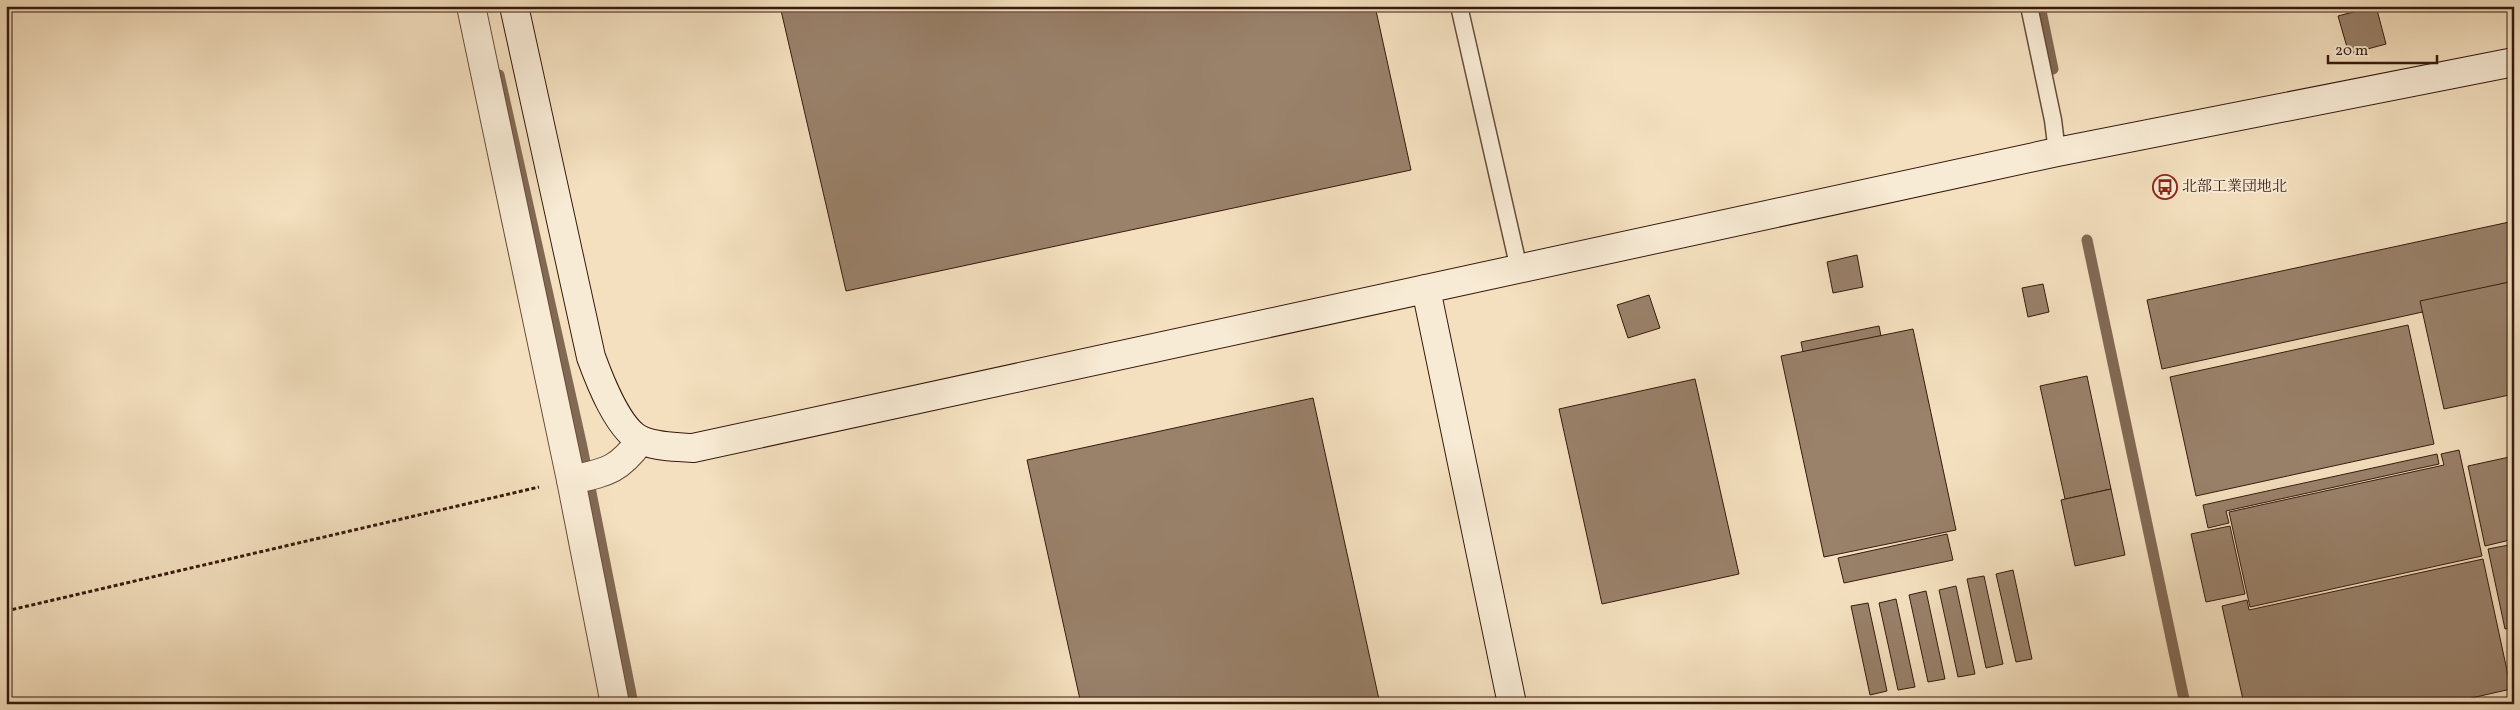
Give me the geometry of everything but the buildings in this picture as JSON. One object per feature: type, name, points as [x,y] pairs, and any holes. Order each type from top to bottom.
[{"type":"street","points":[[471,6],[571,480],[615,704]]},
{"type":"street","points":[[514,6],[591,356],[601,386],[619,417],[641,440],[666,446],[692,448],[2057,152],[2514,62]]},
{"type":"street","points":[[1426,289],[1512,704]]},
{"type":"street","points":[[571,480],[609,471],[627,458],[641,440]]},
{"type":"lane","points":[[1459,6],[1519,269]]},
{"type":"lane","points":[[2029,6],[2053,120],[2057,152]]},
{"type":"path","points":[[6,611],[571,480]]},
{"type":"waterway","points":[[2040,6],[2053,69]]},
{"type":"waterway","points":[[499,75],[582,447],[633,704]]},
{"type":"waterway","points":[[2087,240],[2185,704]]},
{"type":"place","name":"北部工業団地北","points":[[2165,187]]}]
